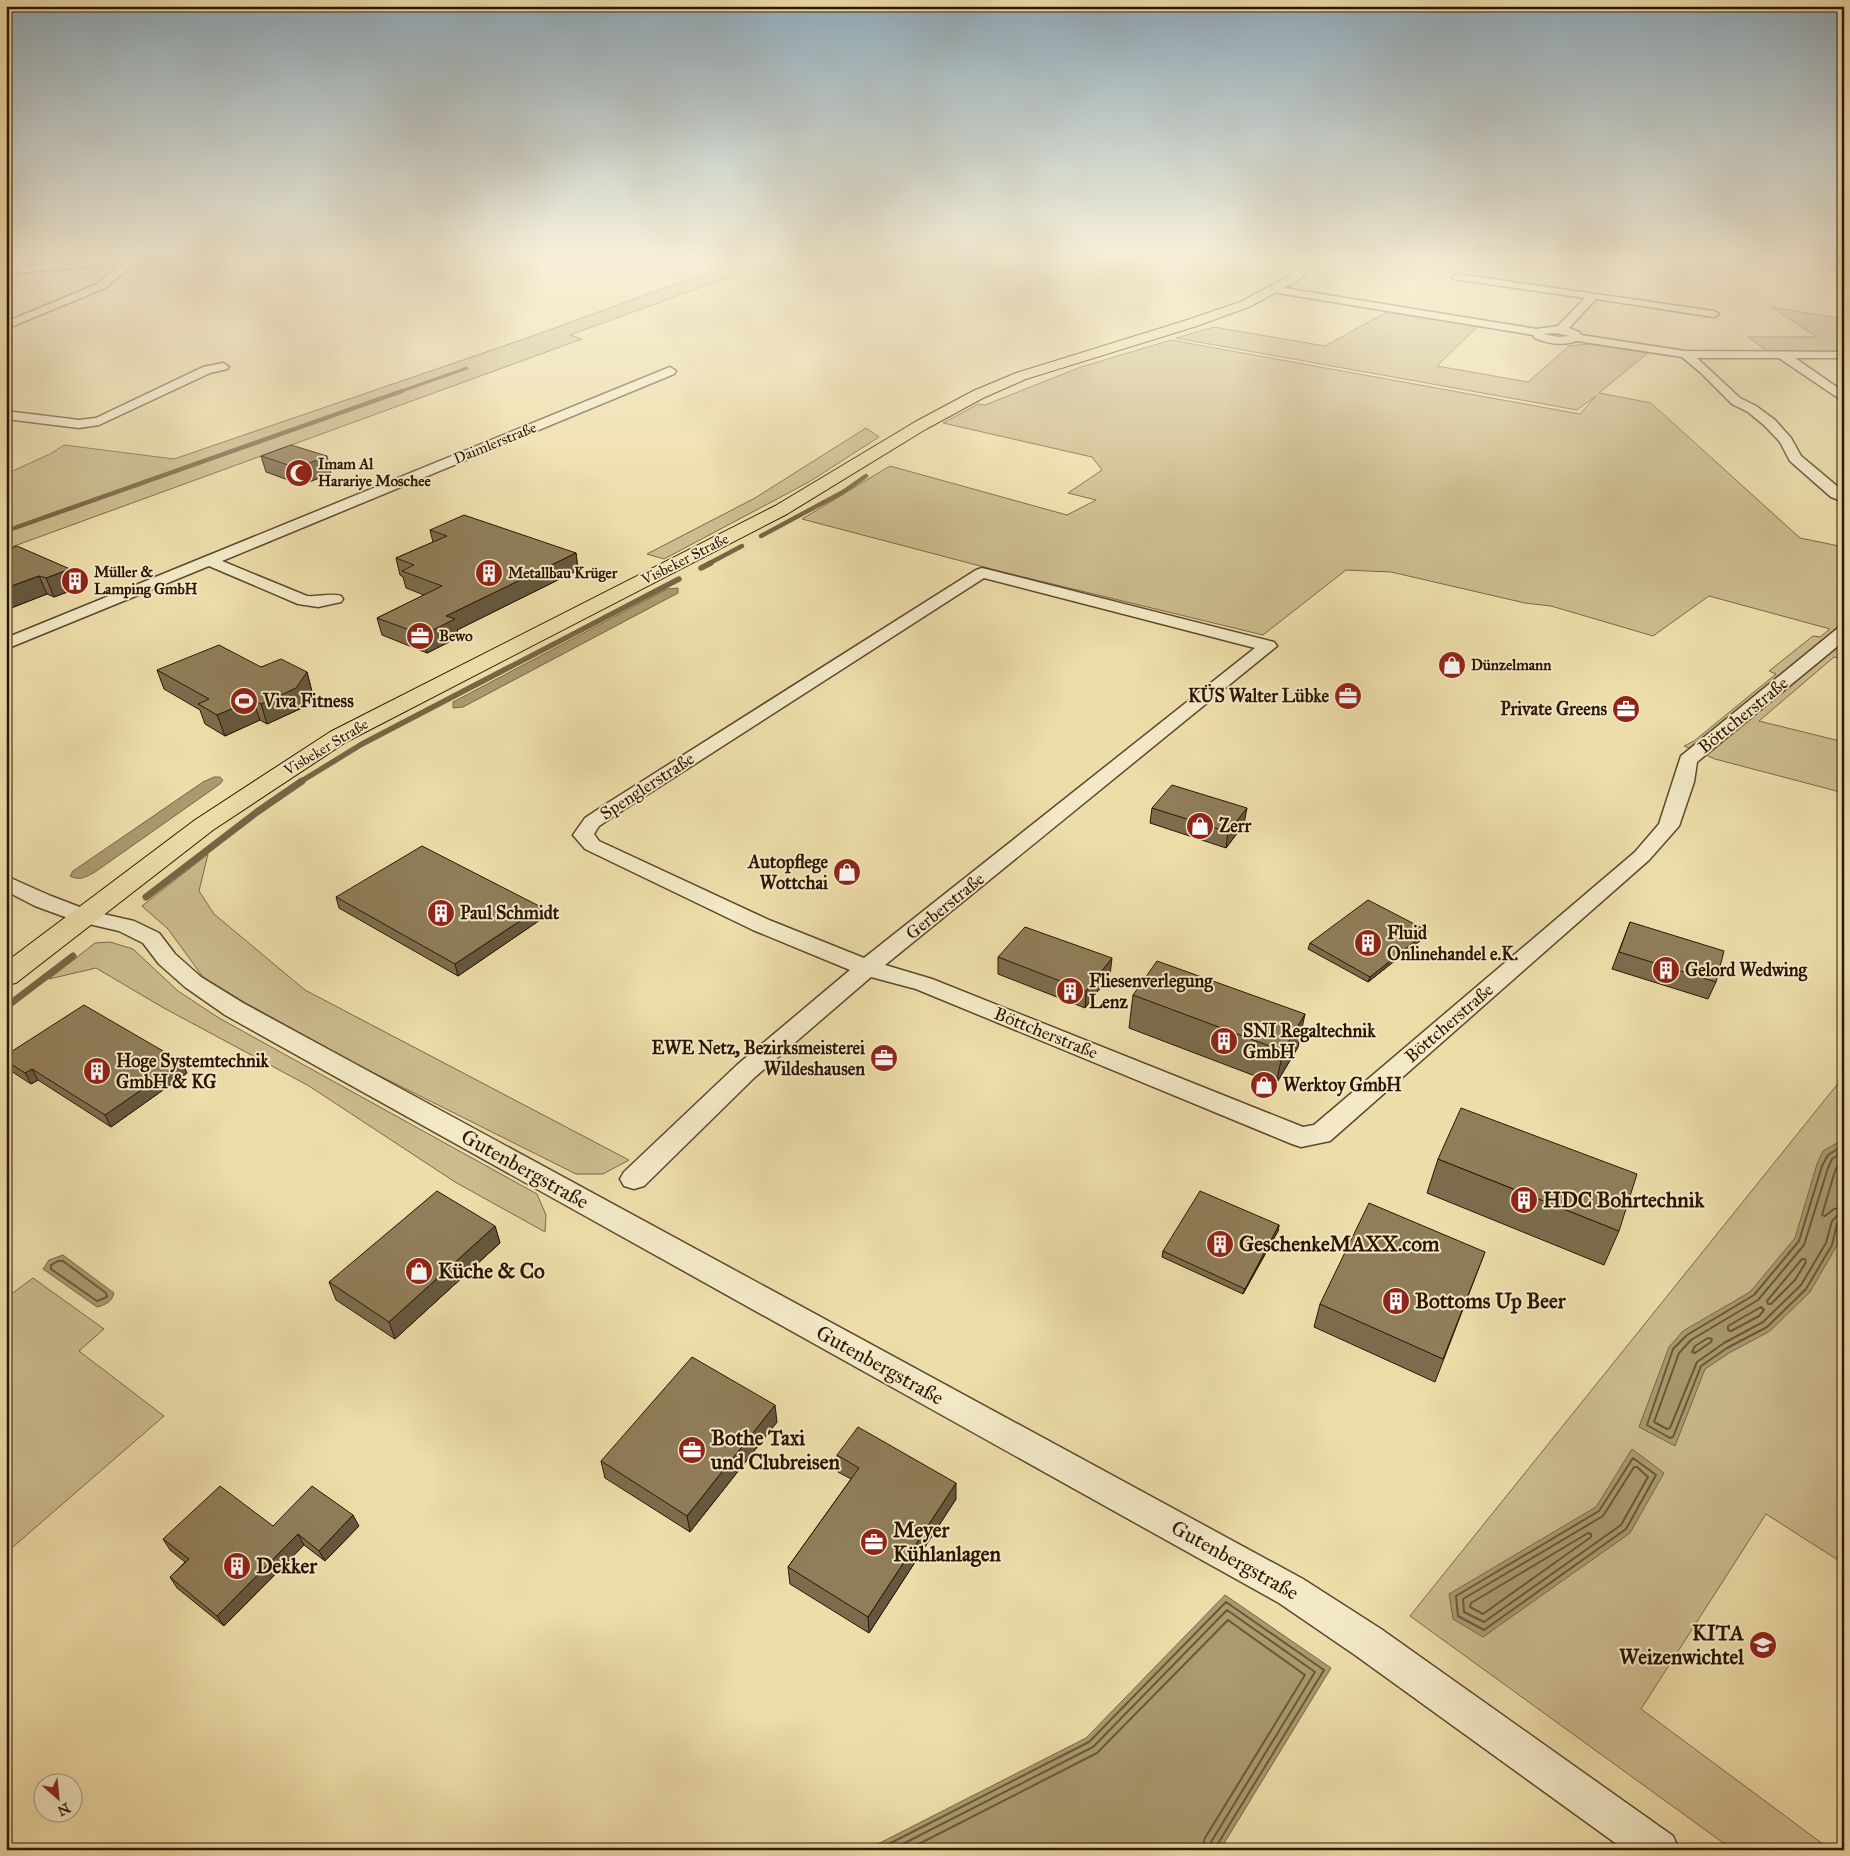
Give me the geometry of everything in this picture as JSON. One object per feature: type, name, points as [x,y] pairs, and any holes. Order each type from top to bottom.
[{"type":"main road","name":"Visbeker Straße","points":[[6,976],[204,825],[338,737],[781,510],[828,484],[950,408],[1011,380],[1130,343]]},
{"type":"street","points":[[1607,343],[1685,354],[1844,355]]},
{"type":"street","points":[[1685,354],[1705,370],[1736,401],[1752,409],[1770,423],[1786,441],[1795,458],[1836,494],[1844,498]]},
{"type":"street","points":[[1781,354],[1844,398]]},
{"type":"street","points":[[6,415],[79,424],[99,421],[207,370],[223,367]]},
{"type":"street","name":"Daimlerstraße","points":[[6,644],[670,371]]},
{"type":"street","points":[[210,561],[304,601],[318,602],[335,599]]},
{"type":"street","name":"Gerberstraße","points":[[634,1179],[746,1071],[867,968],[1268,646],[982,573]]},
{"type":"street","name":"Spenglerstraße","points":[[867,968],[762,925],[650,873],[592,845],[583,835],[592,822],[610,810],[982,573]]},
{"type":"street","name":"Böttcherstraße","points":[[867,968],[924,984],[1302,1136],[1321,1134],[1642,856],[1669,826],[1684,782],[1688,760],[1844,632]]},
{"type":"street","name":"Gutenbergstraße","points":[[6,882],[44,901],[84,916],[126,926],[151,938],[167,959],[193,982],[234,1009],[1291,1591],[1368,1642],[1659,1850]]},
{"type":"shaded area","points":[[514,343],[572,343],[6,549],[6,474],[50,454],[64,445],[174,459]]},
{"type":"shaded area","points":[[1162,343],[1185,343],[1580,414],[1596,396],[1577,410],[1202,343],[1305,343],[1325,346],[1331,343],[1461,343],[1437,366],[1528,382],[1569,346],[1589,344],[1649,352],[1599,393],[1651,403],[1800,538],[1844,547],[1844,659],[1834,657],[1759,721],[1844,742],[1844,793],[1715,759],[1684,746],[1694,741],[1776,674],[1769,671],[1813,636],[1820,637],[1830,629],[1709,596],[1653,636],[1551,606],[1525,603],[1391,572],[1346,570],[1263,635],[1003,572],[802,519],[890,466],[1067,515],[1096,500],[1068,493],[1102,470],[1092,457],[943,423],[978,404],[985,405],[1081,367]]},
{"type":"shaded area","points":[[1756,343],[1844,343],[1844,354],[1770,353]]},
{"type":"shaded area","points":[[866,428],[879,437],[809,482],[664,559],[647,554],[755,498]]},
{"type":"shaded area","points":[[208,854],[199,891],[214,914],[305,990],[629,1160],[603,1174],[576,1174],[356,1064],[203,977],[168,929],[142,906]]},
{"type":"shaded area","points":[[110,942],[133,949],[178,991],[219,1018],[537,1194],[546,1215],[545,1232],[455,1182],[309,1086],[162,1007],[96,968],[49,979],[95,943]]},
{"type":"shaded area","points":[[1844,1076],[1844,1564],[1766,1514],[1641,1709],[1831,1850],[1733,1850],[1410,1616]]},
{"type":"shaded area","points":[[33,1278],[104,1329],[79,1351],[164,1416],[6,1553],[6,1298]]},
{"type":"water","points":[[678,588],[678,593],[463,707],[453,708],[453,702],[667,589]]},
{"type":"water","points":[[214,777],[220,777],[223,780],[95,872],[80,878],[70,876],[73,871],[203,782]]},
{"type":"water","points":[[1844,1139],[1844,1217],[1836,1247],[1810,1292],[1770,1331],[1729,1353],[1705,1369],[1675,1446],[1639,1427],[1669,1347],[1683,1331],[1750,1292],[1795,1238],[1817,1164],[1823,1151]]},
{"type":"water","points":[[63,1255],[114,1293],[110,1301],[97,1307],[43,1269],[49,1260]]},
{"type":"water","points":[[1632,1449],[1664,1473],[1630,1533],[1483,1637],[1453,1619],[1449,1594],[1596,1507]]},
{"type":"water","points":[[1225,1595],[1331,1668],[1220,1850],[866,1850],[1086,1738]]},
{"type":"building","points":[[291,445],[327,456],[297,468],[261,456]]},
{"type":"building","points":[[464,515],[576,553],[446,616],[455,619],[423,635],[377,618],[442,586],[402,571],[414,565],[396,558],[447,536],[430,530]]},
{"type":"building","points":[[17,546],[70,569],[46,578],[39,576],[6,588],[6,550]]},
{"type":"building","points":[[219,645],[261,667],[281,659],[307,672],[296,688],[261,704],[253,700],[217,715],[198,704],[209,699],[157,670]]},
{"type":"building","points":[[1172,785],[1247,808],[1228,832],[1152,808]]},
{"type":"building","name":"Paul Schmidt","points":[[422,846],[541,907],[455,964],[336,897]]},
{"type":"building","name":"Fluid Onlinehandel e.K.","points":[[1368,900],[1428,931],[1370,977],[1310,943]]},
{"type":"building","points":[[1630,922],[1724,951],[1716,982],[1619,952]]},
{"type":"building","points":[[1025,927],[1112,958],[1086,991],[998,957]]},
{"type":"building","points":[[1157,961],[1305,1014],[1283,1051],[1133,995]]},
{"type":"building","name":"Hoge Systemtechnik GmbH & KG","points":[[84,1005],[182,1062],[105,1115],[32,1069],[25,1073],[6,1061],[6,1055]]},
{"type":"building","points":[[1461,1108],[1637,1174],[1619,1231],[1438,1159]]},
{"type":"building","name":"Küche & Co","points":[[437,1191],[495,1226],[389,1322],[329,1282]]},
{"type":"building","name":"GeschenkeMAXX.com","points":[[1200,1191],[1279,1225],[1245,1289],[1163,1251]]},
{"type":"building","name":"Bottoms Up Beer","points":[[1369,1203],[1485,1252],[1443,1359],[1320,1304]]},
{"type":"building","name":"Bothe Taxi und Clubreisen","points":[[692,1357],[775,1405],[687,1516],[601,1461]]},
{"type":"building","name":"Meyer Kühlanlagen","points":[[858,1427],[956,1483],[868,1617],[788,1567],[859,1468],[837,1455]]},
{"type":"building","name":"Dekker","points":[[220,1486],[273,1526],[312,1486],[353,1515],[319,1551],[298,1534],[217,1616],[170,1577],[189,1559],[163,1539]]},
{"type":"waterway","points":[[399,392],[467,368]]},
{"type":"waterway","points":[[6,531],[402,391]]},
{"type":"waterway","points":[[761,536],[843,492],[866,476]]},
{"type":"waterway","points":[[708,564],[742,546]]},
{"type":"waterway","points":[[701,568],[711,563]]},
{"type":"waterway","points":[[300,782],[362,744],[679,579]]},
{"type":"waterway","points":[[146,897],[257,812],[302,781]]},
{"type":"waterway","points":[[6,1007],[73,956]]},
{"type":"place","name":"Imam Al Harariye Moschee","points":[[299,473]]},
{"type":"place","name":"Metallbau Krüger","points":[[489,573]]},
{"type":"place","name":"Müller & Lamping GmbH","points":[[75,581]]},
{"type":"place","name":"Bewo","points":[[420,636]]},
{"type":"place","name":"Dünzelmann","points":[[1452,665]]},
{"type":"place","name":"KÜS Walter Lübke","points":[[1348,696]]},
{"type":"place","name":"Viva Fitness","points":[[244,701]]},
{"type":"place","name":"Private Greens","points":[[1626,709]]},
{"type":"place","name":"Zerr","points":[[1200,826]]},
{"type":"place","name":"Autopflege Wottchai","points":[[847,872]]},
{"type":"place","name":"Paul Schmidt","points":[[441,913]]},
{"type":"place","name":"Fluid Onlinehandel e.K.","points":[[1368,943]]},
{"type":"place","name":"Gelord Wedwing","points":[[1666,970]]},
{"type":"place","name":"Fliesenverlegung Lenz","points":[[1070,991]]},
{"type":"place","name":"SNI Regaltechnik GmbH","points":[[1224,1041]]},
{"type":"place","name":"EWE Netz, Bezirksmeisterei Wildeshausen","points":[[884,1058]]},
{"type":"place","name":"Hoge Systemtechnik GmbH & KG","points":[[97,1071]]},
{"type":"place","name":"Werktoy GmbH","points":[[1264,1085]]},
{"type":"place","name":"HDC Bohrtechnik","points":[[1524,1200]]},
{"type":"place","name":"GeschenkeMAXX.com","points":[[1220,1244]]},
{"type":"place","name":"Küche & Co","points":[[419,1271]]},
{"type":"place","name":"Bottoms Up Beer","points":[[1396,1301]]},
{"type":"place","name":"Bothe Taxi und Clubreisen","points":[[692,1450]]},
{"type":"place","name":"Meyer Kühlanlagen","points":[[874,1542]]},
{"type":"place","name":"Dekker","points":[[237,1566]]},
{"type":"place","name":"KITA Weizenwichtel","points":[[1763,1645]]}]
